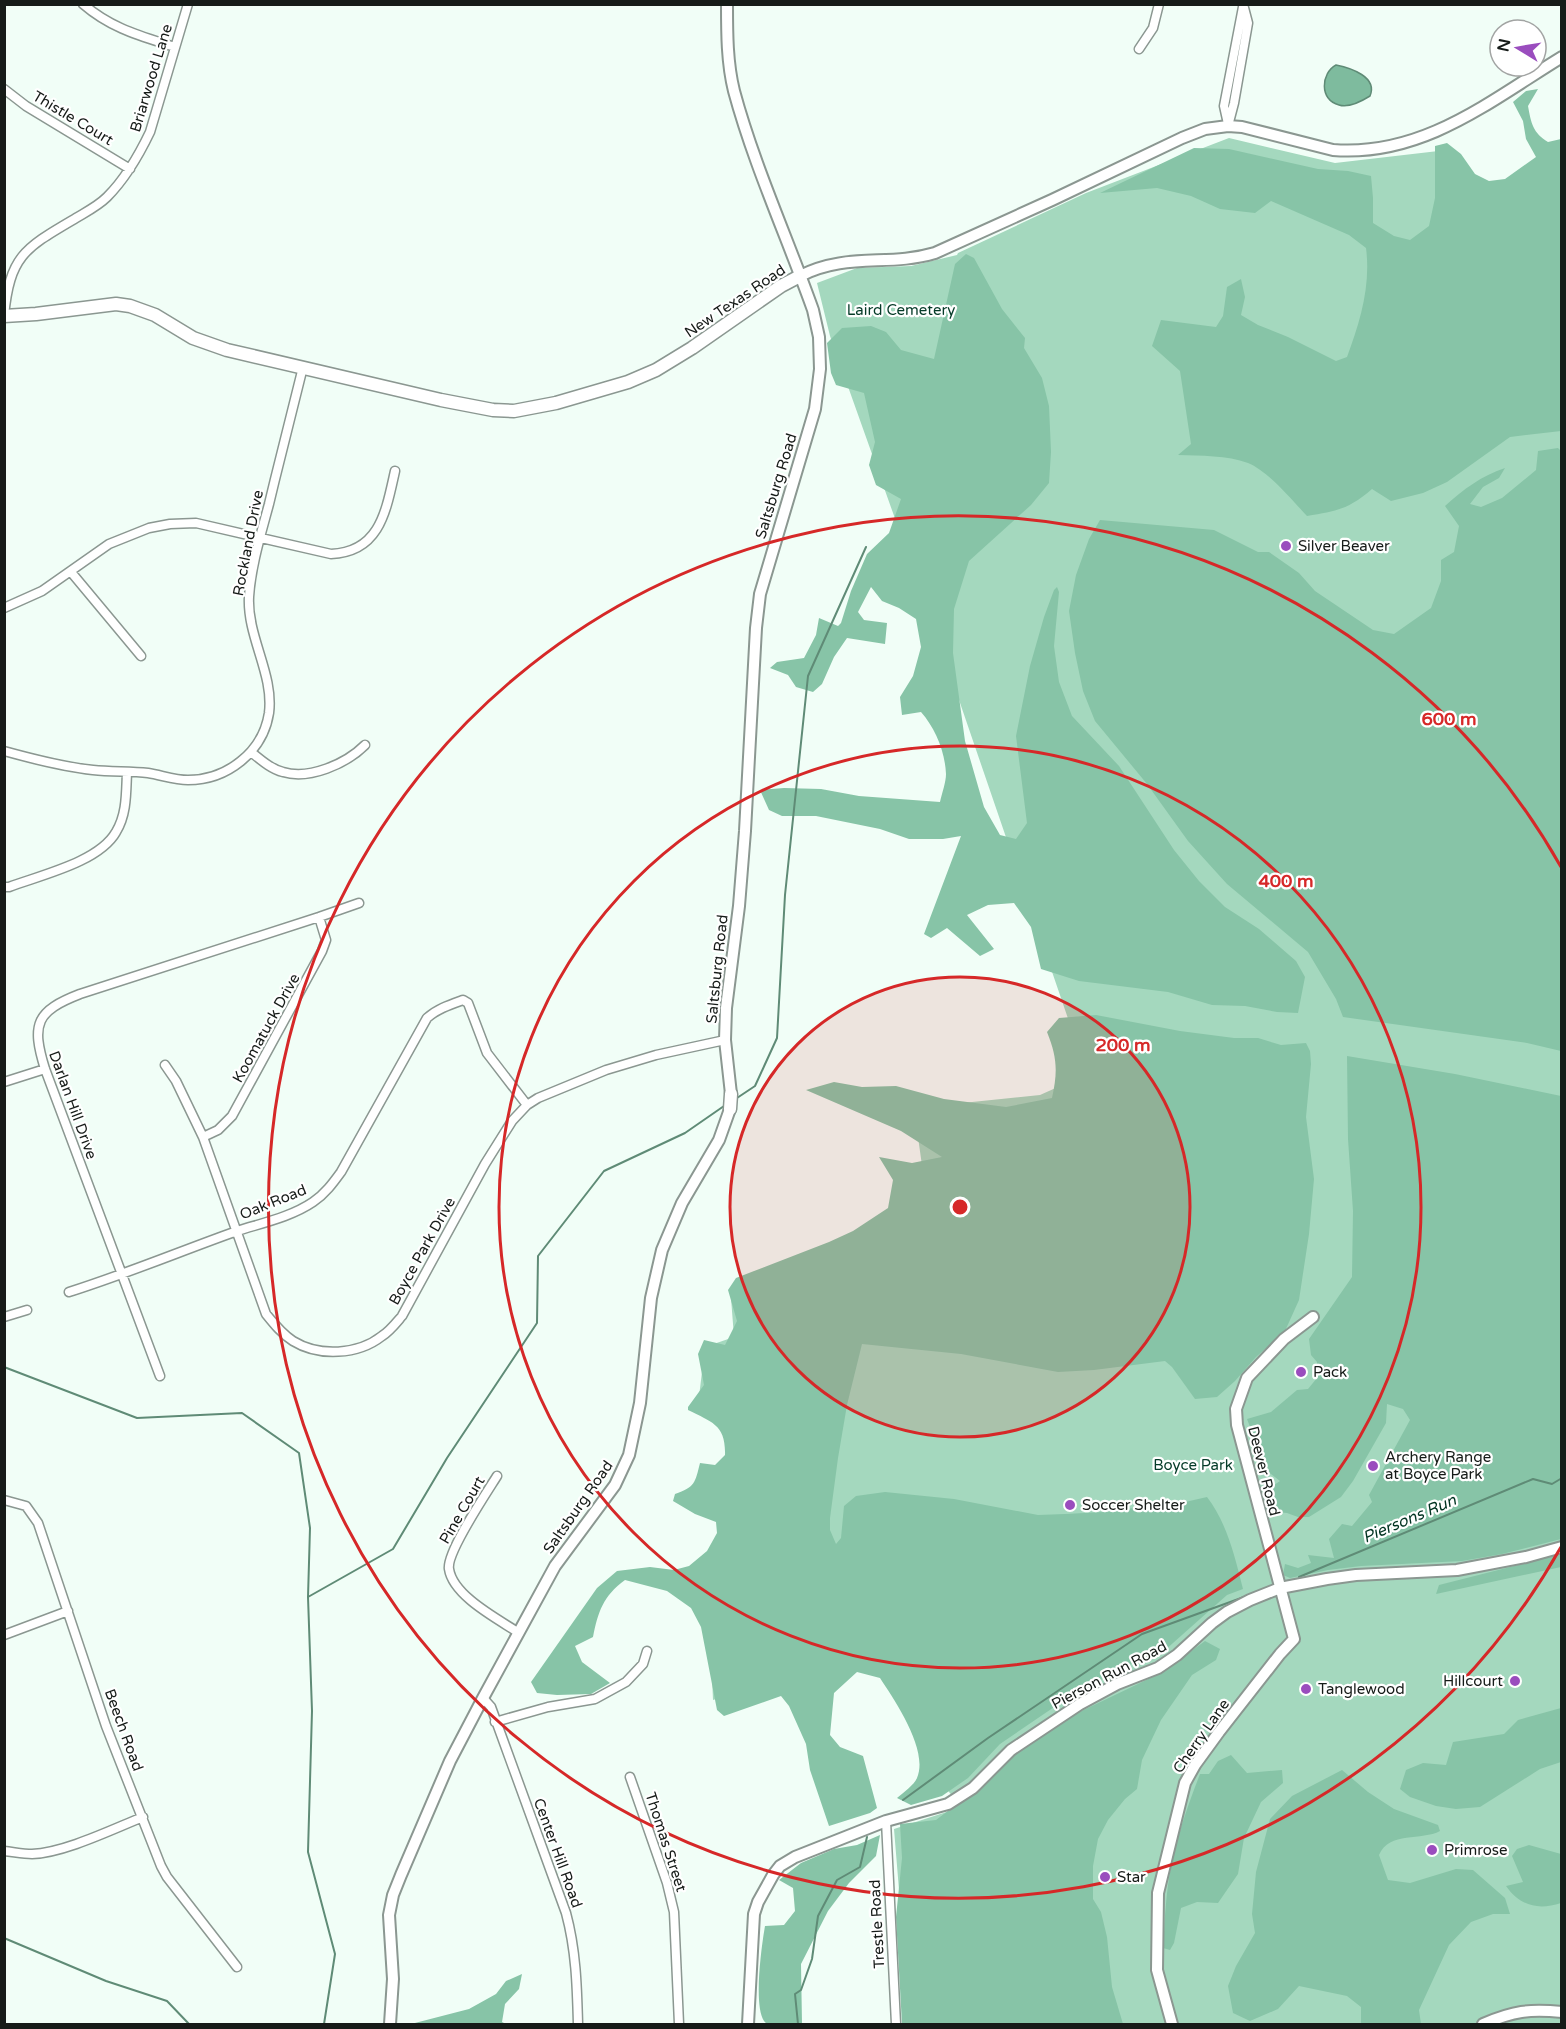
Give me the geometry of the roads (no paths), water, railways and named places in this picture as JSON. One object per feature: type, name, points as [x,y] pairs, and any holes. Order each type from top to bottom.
[{"type":"main road","name":"Saltsburg Road","points":[[390,2025],[393,1979],[389,1916],[393,1895],[450,1761],[483,1698],[555,1566],[615,1485],[629,1455],[640,1403],[651,1298],[662,1250],[682,1203],[719,1140],[730,1109],[731,1094],[725,1040],[726,1008],[739,906],[760,594],[815,409],[820,369],[819,337],[813,310],[753,149],[734,90],[727,35],[727,4]]},
{"type":"main road","name":"New Texas Road","points":[[4,316],[116,304],[130,306],[155,315],[193,338],[213,345],[441,400],[493,410],[514,411],[628,382],[656,370],[692,348],[780,286],[829,263],[899,259],[935,253],[1205,129],[1242,127],[1333,150],[1369,150],[1433,134],[1480,109],[1562,57]]},
{"type":"main road","name":"Deever Road","points":[[1280,1588],[1237,1425],[1236,1409],[1247,1378],[1284,1340],[1313,1317]]},
{"type":"main road","name":"Pierson Run Road","points":[[748,2025],[754,1914],[772,1875],[780,1866],[795,1857],[886,1821],[948,1804],[973,1788],[1011,1750],[1080,1704],[1117,1684],[1158,1668],[1177,1655],[1227,1612],[1280,1588],[1356,1575],[1457,1570],[1526,1557],[1562,1547]]},
{"type":"main road","name":"Cherry Lane","points":[[1172,2025],[1157,1970],[1158,1893],[1170,1841],[1185,1783],[1195,1766],[1255,1685],[1294,1639],[1280,1588]]},
{"type":"main road","points":[[1483,2025],[1516,2012],[1536,2010],[1562,2012]]},
{"type":"street","points":[[83,4],[100,19],[122,30],[176,47]]},
{"type":"street","name":"Briarwood Lane","points":[[4,316],[9,280],[16,264],[29,247],[106,199],[130,169],[150,132],[188,4]]},
{"type":"street","points":[[1139,49],[1153,28],[1160,4]]},
{"type":"street","points":[[1228,126],[1224,106],[1243,6]]},
{"type":"street","name":"Thistle Court","points":[[4,88],[26,106],[130,169]]},
{"type":"street","name":"Rockland Drive","points":[[4,751],[37,760],[92,770],[148,773],[188,780],[214,776],[232,769],[251,752],[264,731],[269,692],[249,610],[250,594],[261,538],[303,367]]},
{"type":"street","points":[[4,608],[31,597],[109,544],[149,528],[170,524],[196,523],[330,554],[352,551],[373,536],[380,524],[387,508],[395,471]]},
{"type":"street","points":[[70,572],[141,656]]},
{"type":"street","points":[[251,752],[280,772],[299,774],[324,769],[349,758],[365,745]]},
{"type":"street","points":[[4,887],[82,860],[105,845],[117,830],[126,803],[127,772]]},
{"type":"street","name":"Darlan Hill Drive","points":[[160,1376],[45,1069],[37,1040],[43,1017],[56,1003],[80,994],[319,918],[358,903]]},
{"type":"street","name":"Koomatuck Drive","points":[[203,1137],[218,1130],[232,1116],[312,973],[325,945],[319,918]]},
{"type":"street","name":"Oak Road","points":[[69,1292],[122,1276],[287,1215],[312,1203],[325,1193],[356,1147],[427,1018],[434,1011],[463,1000],[468,1003],[487,1053],[527,1105]]},
{"type":"street","name":"Boyce Park Drive","points":[[165,1065],[203,1137],[266,1314],[293,1341],[318,1351],[354,1350],[382,1337],[402,1316],[485,1164],[512,1121],[527,1105],[538,1098],[606,1070],[656,1055],[725,1040]]},
{"type":"street","points":[[4,1082],[45,1069]]},
{"type":"street","points":[[4,1317],[27,1310]]},
{"type":"street","name":"Pine Court","points":[[498,1476],[450,1556],[449,1571],[460,1590],[469,1599],[519,1634]]},
{"type":"street","name":"Beech Road","points":[[4,1500],[26,1506],[38,1523],[106,1726],[167,1877],[237,1967]]},
{"type":"street","points":[[4,1635],[68,1611]]},
{"type":"street","points":[[495,1722],[548,1707],[595,1699],[612,1691],[631,1677],[643,1664],[647,1651]]},
{"type":"street","name":"Center Hill Road","points":[[483,1698],[491,1707],[573,1937],[576,1958],[578,2025]]},
{"type":"street","name":"Thomas Street","points":[[630,1777],[667,1883],[674,1912],[678,2025]]},
{"type":"street","points":[[4,1851],[33,1854],[51,1850],[94,1837],[143,1818]]},
{"type":"street","name":"Trestle Road","points":[[886,1821],[896,2025]]},
{"type":"waterway","points":[[734,1100],[755,1086],[777,1038],[785,895],[808,676],[866,547]]},
{"type":"waterway","points":[[308,1597],[393,1549],[447,1458],[537,1323],[538,1256],[604,1171],[685,1133],[724,1106]]},
{"type":"waterway","points":[[4,1367],[137,1418],[242,1413],[299,1453],[310,1528],[308,1597],[312,1711],[308,1852],[335,1954],[324,2024]]},
{"type":"waterway","name":"Piersons Run","points":[[1299,1577],[1533,1479],[1552,1484],[1562,1478]]},
{"type":"waterway","points":[[903,1800],[988,1738],[1142,1634],[1244,1597]]},
{"type":"waterway","points":[[798,2024],[795,1994],[801,1990],[812,1959],[818,1916],[837,1880],[860,1867],[867,1837]]},
{"type":"waterway","points":[[4,1938],[106,1981],[167,2001],[189,2024]]},
{"type":"place","name":"Silver Beaver","points":[[1286,546]]},
{"type":"place","name":"Pack","points":[[1301,1372]]},
{"type":"place","name":"Archery Range at Boyce Park","points":[[1373,1466]]},
{"type":"place","name":"Soccer Shelter","points":[[1070,1505]]},
{"type":"place","name":"Hillcourt","points":[[1515,1681]]},
{"type":"place","name":"Tanglewood","points":[[1306,1689]]},
{"type":"place","name":"Primrose","points":[[1432,1850]]},
{"type":"place","name":"Star","points":[[1105,1877]]},
{"type":"park label","name":"Laird Cemetery","points":[[901,310]]},
{"type":"park label","name":"Boyce Park","points":[[1193,1465]]}]
